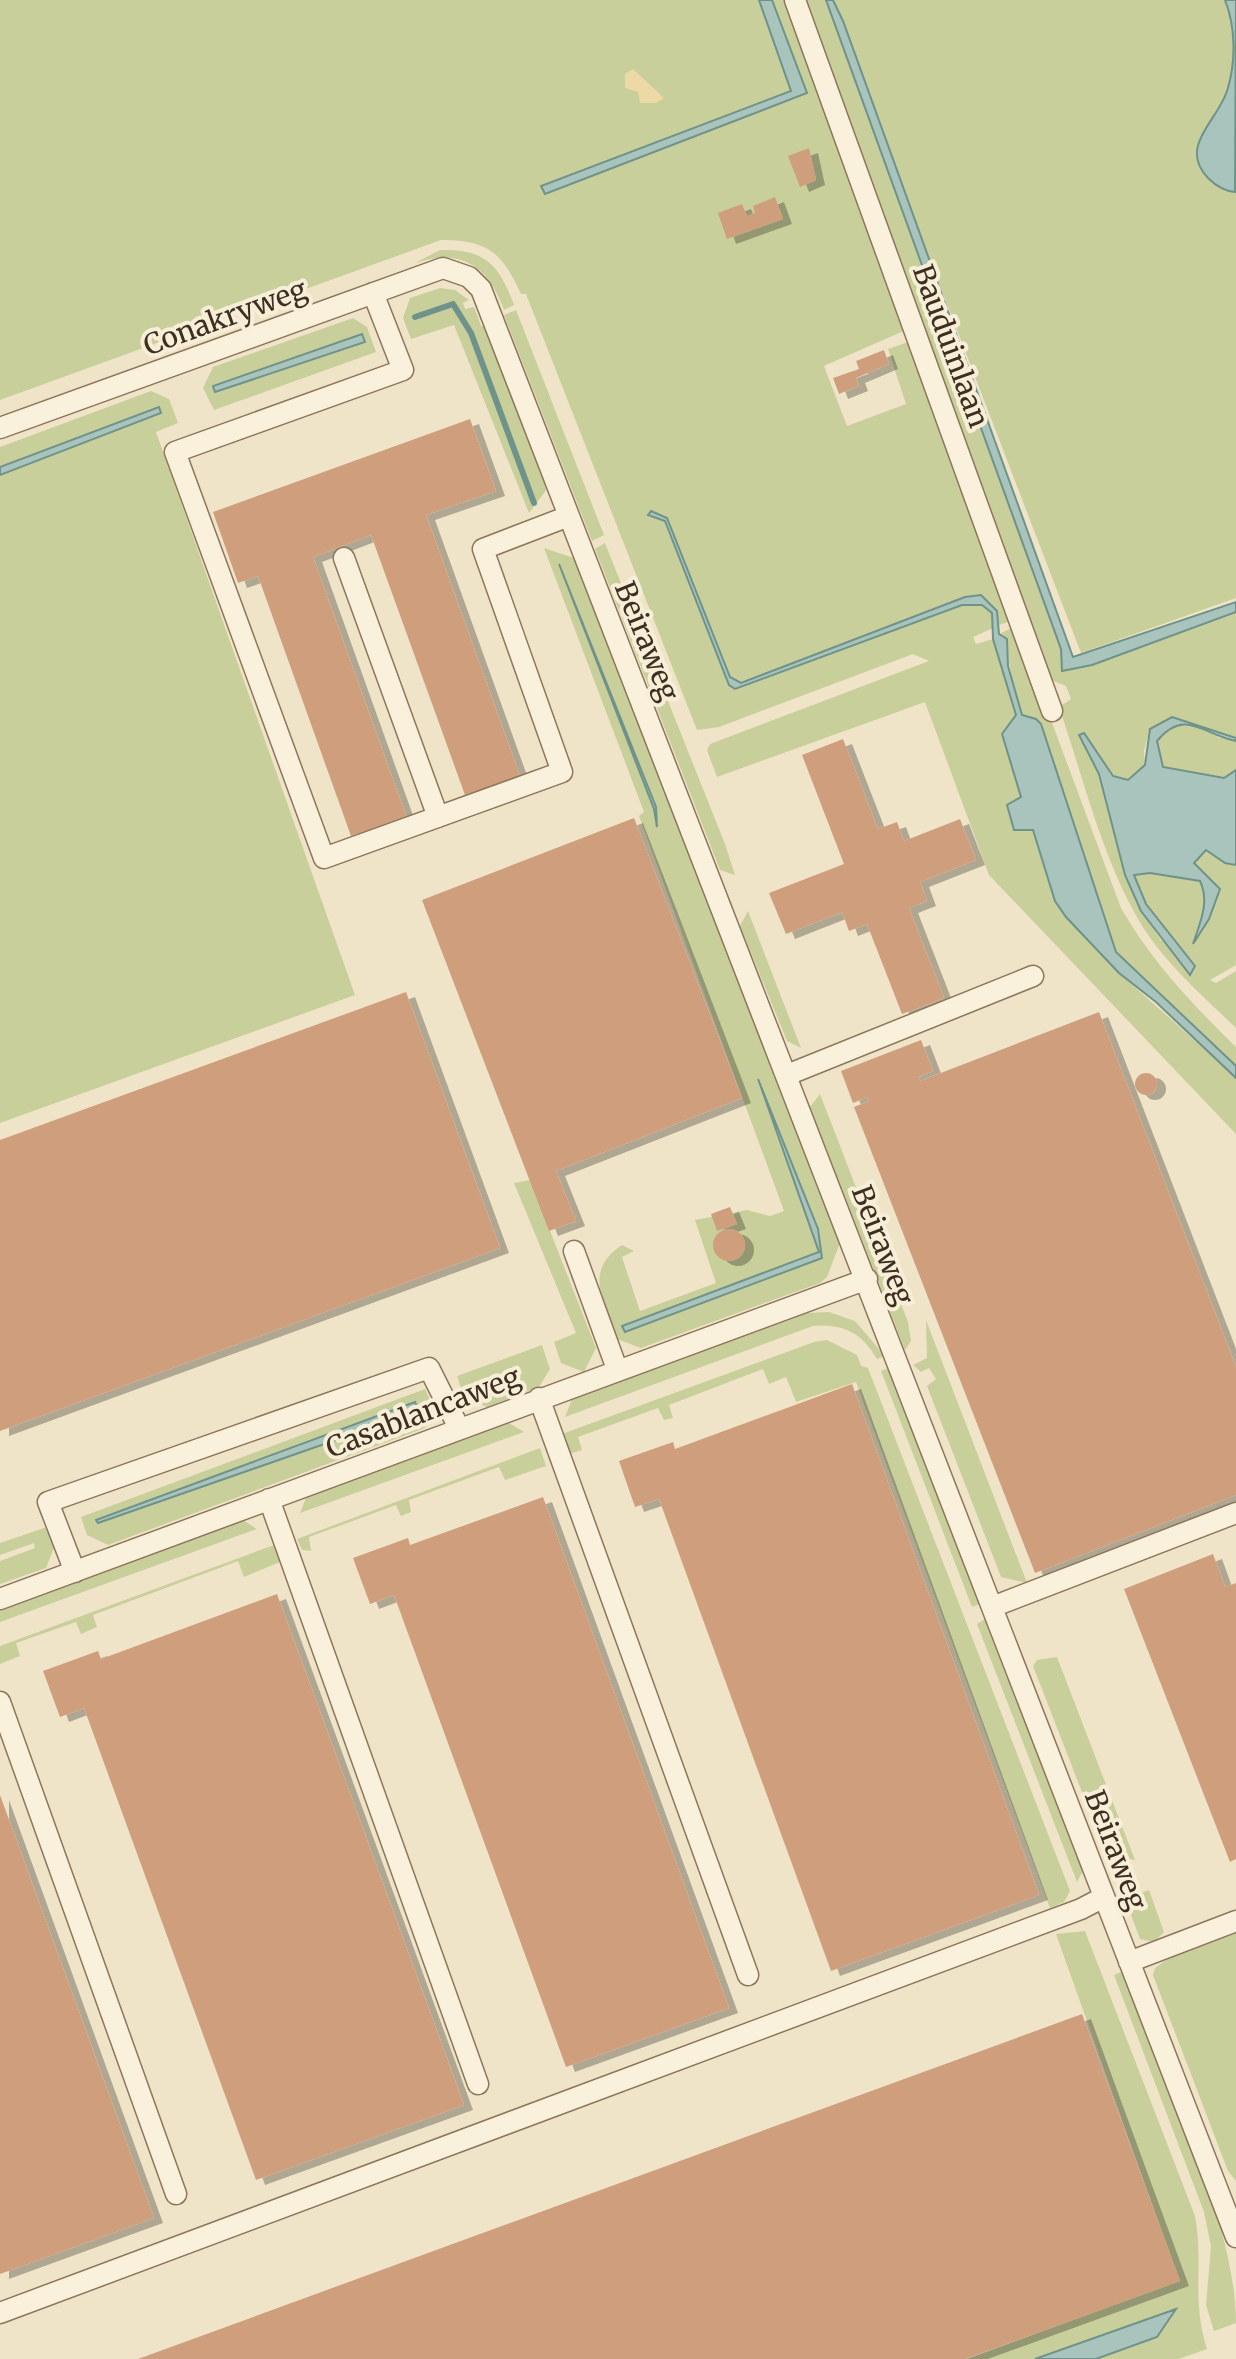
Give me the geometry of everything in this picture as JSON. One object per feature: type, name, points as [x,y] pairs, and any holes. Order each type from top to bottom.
[{"type":"street","name":"Bauduinlaan","points":[[795,0],[1052,711]]},
{"type":"street","name":"Conakryweg","points":[[0,428],[443,268],[469,277]]},
{"type":"street","name":"Beiraweg","points":[[469,277],[485,299],[1236,2237]]},
{"type":"street","points":[[373,293],[403,370],[175,452],[324,858],[562,772],[483,549],[569,516]]},
{"type":"street","points":[[344,558],[438,817]]},
{"type":"street","points":[[787,1075],[1033,976]]},
{"type":"street","points":[[574,1251],[617,1369]]},
{"type":"street","name":"Casablancaweg","points":[[0,1599],[867,1279]]},
{"type":"street","points":[[75,1572],[48,1502],[429,1368],[459,1428]]},
{"type":"street","points":[[539,1398],[748,1975]]},
{"type":"street","points":[[269,1499],[478,2084]]},
{"type":"street","points":[[992,1607],[1236,1513]]},
{"type":"street","points":[[0,1702],[176,2194]]},
{"type":"street","points":[[0,2313],[768,2028],[1081,1909],[1104,1897]]},
{"type":"street","points":[[1129,1962],[1236,1921]]},
{"type":"green space","points":[[0,0],[1236,0],[1236,598],[1081,653],[857,69],[852,71],[1061,649],[1062,671],[1092,665],[1236,612],[1236,738],[1218,733],[1217,737],[1236,741],[1236,770],[1224,778],[1163,767],[1157,741],[1169,730],[1180,726],[1209,729],[1178,718],[1172,717],[1150,729],[1144,751],[1145,765],[1128,780],[1113,776],[1084,733],[1079,735],[1099,774],[1125,875],[1141,911],[1161,940],[1195,966],[1146,904],[1134,875],[1150,873],[1200,881],[1204,904],[1195,942],[1217,900],[1194,863],[1205,850],[1225,863],[1236,865],[1236,965],[1210,980],[1216,983],[1236,971],[1236,1028],[1171,963],[1138,919],[1103,842],[1059,707],[1071,699],[1066,686],[1051,680],[1014,620],[999,625],[997,611],[965,597],[741,683],[730,678],[665,521],[729,685],[735,689],[962,605],[982,605],[992,613],[993,628],[973,637],[976,644],[993,639],[1013,699],[1033,829],[1055,901],[1066,917],[1119,973],[1236,1077],[1236,1134],[989,875],[925,702],[717,777],[707,750],[710,744],[929,661],[913,654],[719,727],[697,730],[526,294],[521,294],[507,268],[491,251],[470,243],[441,240],[0,400]],"holes":[[[791,91],[806,93],[546,194],[542,187]],[[908,329],[911,341],[888,349],[906,404],[847,426],[824,366]]]},
{"type":"green space","points":[[440,250],[469,253],[489,262],[503,279],[514,305],[504,310],[490,282],[471,264],[446,258],[415,263]]},
{"type":"green space","points":[[440,288],[455,290],[469,300],[463,303],[465,309],[474,307],[481,326],[488,327],[550,485],[529,513],[454,325],[411,339],[403,318],[410,298]]},
{"type":"green space","points":[[516,310],[604,535],[592,541],[504,315]]},
{"type":"green space","points":[[353,318],[367,327],[376,352],[214,410],[203,388],[213,367]],"holes":[[[361,334],[364,342],[215,392],[213,387]]]},
{"type":"green space","points":[[151,391],[169,399],[178,423],[156,432],[355,995],[0,1123],[0,475],[161,412],[159,407],[0,467],[0,447]]},
{"type":"green space","points":[[605,543],[735,875],[720,870],[595,549]]},
{"type":"green space","points":[[544,548],[577,559],[840,1243],[827,1277],[820,1283],[641,1348],[617,1339],[603,1300],[600,1277],[610,1255],[622,1245],[634,1251],[622,1257],[640,1311],[716,1283],[695,1220],[747,1210],[770,1216],[784,1211],[639,816],[644,812]],"holes":[[[757,1080],[818,1229],[822,1258],[625,1332],[623,1326],[819,1252]]]},
{"type":"green space","points":[[1016,626],[1121,908],[1174,982],[1236,1047],[1236,1066],[1116,953],[1030,720],[1022,716],[1012,678],[1007,639],[999,634]]},
{"type":"green space","points":[[748,911],[801,1048],[787,1041],[740,926]]},
{"type":"green space","points":[[820,1094],[908,1322],[911,1341],[905,1350],[810,1107]]},
{"type":"green space","points":[[530,1180],[596,1348],[584,1372],[561,1363],[554,1342],[576,1333],[514,1183]]},
{"type":"green space","points":[[829,1312],[855,1321],[885,1356],[877,1359],[865,1342],[843,1328],[813,1326],[565,1417],[572,1399],[806,1313]]},
{"type":"green space","points":[[926,1320],[1027,1583],[1001,1577],[927,1386],[936,1379],[929,1368],[921,1372],[913,1365],[927,1358]]},
{"type":"green space","points":[[827,1340],[857,1355],[861,1366],[868,1368],[1070,1891],[1064,1902],[1050,1908],[856,1382],[796,1402],[786,1377],[769,1384],[763,1369],[669,1405],[673,1418],[664,1420],[658,1408],[578,1437],[582,1450],[569,1454],[562,1434],[814,1342]]},
{"type":"green space","points":[[542,1345],[550,1369],[539,1387],[487,1407],[464,1398],[457,1376]]},
{"type":"green space","points":[[891,1367],[982,1603],[972,1607],[881,1371]]},
{"type":"green space","points":[[425,1389],[434,1408],[425,1428],[108,1545],[87,1535],[81,1517]]},
{"type":"green space","points":[[507,1422],[524,1432],[300,1513],[307,1495]]},
{"type":"green space","points":[[540,1448],[546,1466],[505,1480],[499,1467],[409,1500],[411,1512],[401,1516],[396,1505],[309,1537],[311,1551],[302,1550],[297,1539]]},
{"type":"green space","points":[[241,1519],[257,1529],[0,1622],[0,1608]]},
{"type":"green space","points":[[47,1527],[56,1543],[46,1568],[0,1584],[0,1561],[35,1548],[34,1543],[0,1555],[0,1543]]},
{"type":"green space","points":[[274,1545],[280,1562],[244,1577],[238,1561],[93,1615],[97,1627],[81,1634],[76,1622],[16,1643],[20,1656],[0,1664],[0,1646]]},
{"type":"green space","points":[[985,1619],[1084,1869],[1077,1882],[977,1624]]},
{"type":"green space","points":[[1057,1657],[1135,1860],[1106,1854],[1033,1666],[1037,1660]]},
{"type":"green space","points":[[1149,1890],[1164,1932],[1154,1942],[1140,1939],[1130,1912],[1138,1894]]},
{"type":"green space","points":[[1085,1931],[1195,2216],[1200,2314],[1207,2349],[1179,2359],[1096,2359],[1157,2337],[1175,2309],[1035,2359],[968,2359],[1179,2280],[1056,1934]]},
{"type":"green space","points":[[1236,1932],[1236,2181],[1228,2171],[1153,1975],[1155,1968],[1168,1959]]},
{"type":"green space","points":[[1123,1971],[1194,2146],[1224,2239],[1233,2283],[1236,2323],[1214,2331],[1206,2305],[1211,2246],[1204,2212],[1114,1975]]},
{"type":"sand","points":[[633,69],[664,98],[656,103],[640,103],[638,92],[625,88],[625,74]]},
{"type":"water","points":[[759,0],[772,0],[807,93],[545,194],[541,186],[791,91]]},
{"type":"water","points":[[826,0],[833,0],[843,21],[1073,657],[1236,602],[1236,612],[1092,665],[1062,671],[1061,649]]},
{"type":"water","points":[[1225,0],[1236,0],[1235,192],[1220,188],[1208,178],[1197,155],[1202,134],[1227,91],[1232,69],[1233,34]]},
{"type":"water","points":[[362,334],[365,342],[215,392],[213,386]]},
{"type":"water","points":[[159,407],[161,413],[0,475],[0,467]]},
{"type":"water","points":[[651,511],[667,518],[730,677],[741,683],[965,597],[981,595],[997,611],[999,634],[1007,639],[1008,666],[1022,715],[1041,724],[1116,952],[1236,1066],[1236,1078],[1156,1002],[1119,973],[1066,917],[1055,901],[1033,830],[1014,830],[1007,805],[1021,797],[1002,734],[1016,715],[993,639],[992,613],[982,605],[962,605],[735,689],[729,685],[665,521],[648,515]]},
{"type":"water","points":[[559,564],[656,807],[657,827],[654,809]]},
{"type":"water","points":[[1172,717],[1236,738],[1236,741],[1186,724],[1167,731],[1157,741],[1163,767],[1224,778],[1236,770],[1236,865],[1225,863],[1206,850],[1194,863],[1220,889],[1209,919],[1193,944],[1204,905],[1200,881],[1150,873],[1134,875],[1146,904],[1195,966],[1190,975],[1141,911],[1125,875],[1099,774],[1079,735],[1084,733],[1113,776],[1128,780],[1145,765],[1150,729]]},
{"type":"water","points":[[758,1079],[818,1229],[822,1258],[625,1332],[622,1326],[819,1252]]},
{"type":"water","points":[[415,1402],[419,1411],[98,1523],[96,1520]]},
{"type":"water","points":[[1176,2309],[1157,2337],[1096,2359],[1035,2359]]},
{"type":"building","points":[[809,148],[816,180],[800,187],[788,156]]},
{"type":"building","points":[[775,197],[783,219],[727,239],[718,213],[742,204],[747,216],[755,213],[753,206]]},
{"type":"building","points":[[884,350],[889,364],[856,378],[859,386],[839,394],[833,378],[859,369],[856,361]]},
{"type":"building","points":[[470,419],[496,491],[426,515],[520,776],[465,795],[371,535],[313,557],[406,816],[351,836],[258,576],[238,583],[213,512]]},
{"type":"building","points":[[843,739],[878,829],[897,822],[904,841],[960,819],[976,860],[920,882],[927,901],[909,908],[944,998],[902,1014],[867,924],[849,931],[842,912],[786,934],[769,893],[844,864],[802,755]]},
{"type":"building","points":[[634,818],[742,1098],[556,1171],[576,1221],[549,1231],[422,900]]},
{"type":"building","points":[[406,992],[500,1248],[0,1431],[0,1140]]},
{"type":"building","points":[[1099,1012],[1236,1367],[1236,1495],[1035,1573],[854,1107],[869,1101],[868,1097],[853,1103],[841,1071],[921,1040],[933,1071],[918,1077],[920,1081]]},
{"type":"building","points":[[1146,1073],[1154,1076],[1157,1084],[1154,1092],[1146,1095],[1138,1092],[1135,1084],[1138,1076]]},
{"type":"building","points":[[730,1207],[737,1224],[717,1231],[711,1214]]},
{"type":"building","points":[[729,1229],[740,1234],[745,1245],[740,1256],[729,1261],[718,1256],[713,1245],[718,1234]]},
{"type":"building","points":[[852,1384],[1039,1895],[831,1971],[659,1499],[635,1507],[619,1461],[673,1442],[675,1449]]},
{"type":"building","points":[[543,1497],[729,2008],[566,2067],[394,1595],[370,1604],[353,1558],[408,1538],[410,1545]]},
{"type":"building","points":[[1213,1554],[1225,1587],[1236,1583],[1236,1859],[1230,1862],[1124,1589]]},
{"type":"building","points":[[277,1594],[464,2105],[256,2180],[84,1708],[60,1717],[43,1671],[98,1651],[101,1659]]},
{"type":"building","points":[[0,1795],[154,2218],[0,2274]]},
{"type":"building","points":[[1082,2014],[1180,2281],[965,2359],[138,2359]]},
{"type":"waterway","points":[[415,317],[453,304],[471,333],[534,503]]}]
